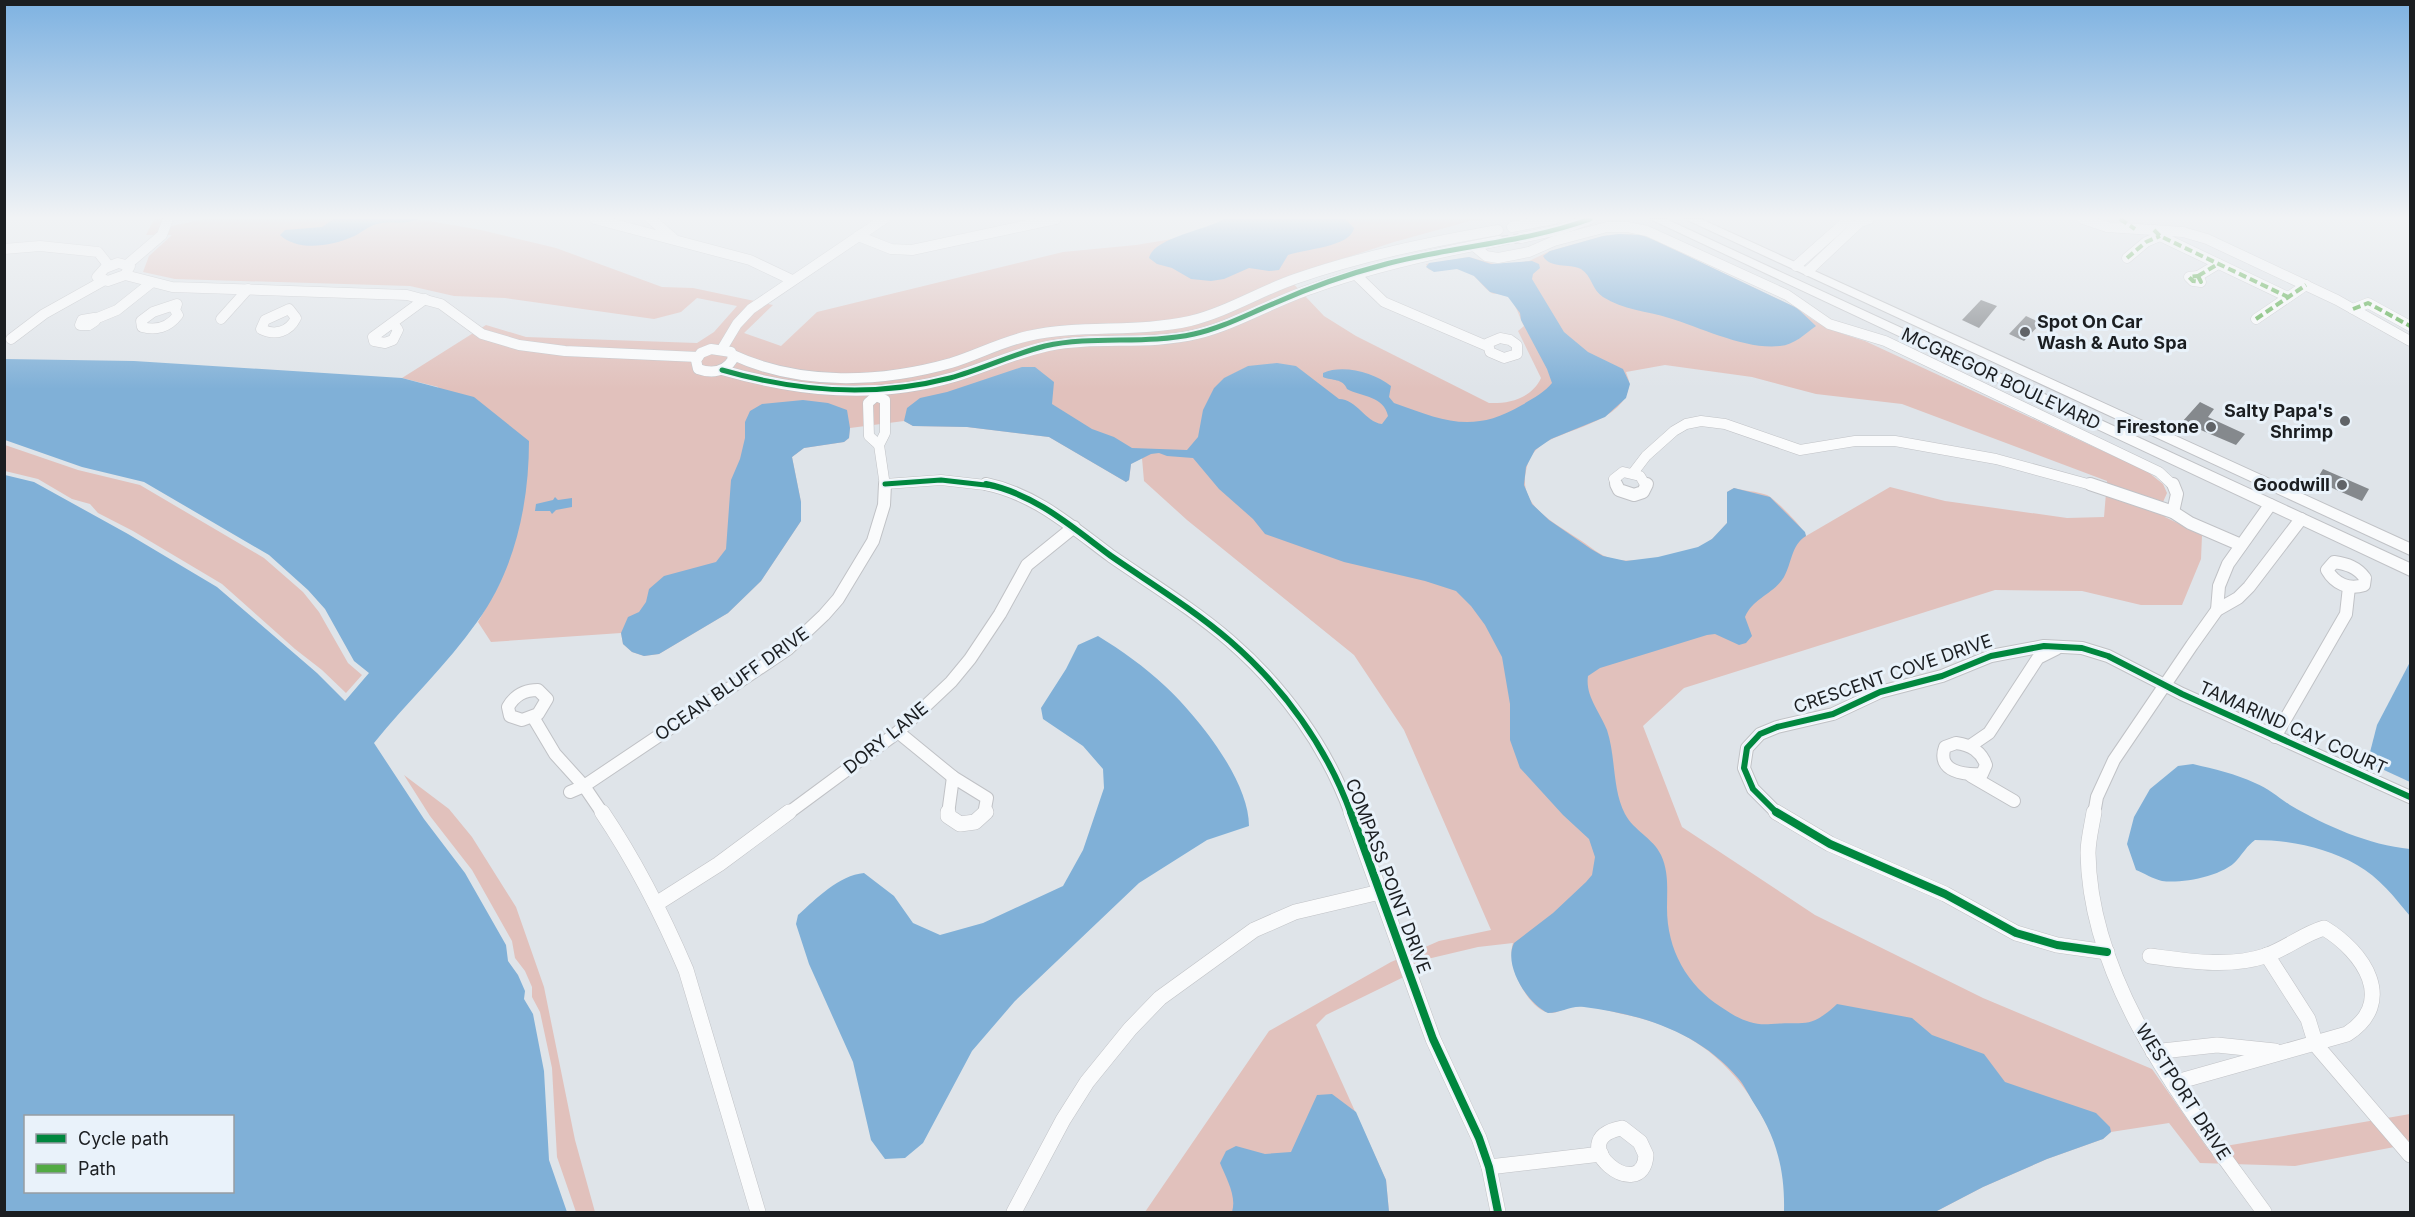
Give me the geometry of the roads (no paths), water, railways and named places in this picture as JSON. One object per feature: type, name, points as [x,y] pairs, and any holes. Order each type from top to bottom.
[{"type":"main road","name":"MCGREGOR BOULEVARD","points":[[1778,276],[2410,570]]},
{"type":"main road","name":"MCGREGOR BOULEVARD","points":[[1817,276],[2410,549]]},
{"type":"main road","points":[[2194,469],[2227,476],[2250,475]]},
{"type":"main road","points":[[2270,505],[2291,503],[2342,517]]},
{"type":"street","points":[[98,276],[99,279],[103,280]]},
{"type":"street","points":[[7,342],[26,322],[113,276]]},
{"type":"street","points":[[138,276],[151,283],[192,288],[389,293],[425,298],[450,309],[482,334],[519,345],[566,351],[698,357]]},
{"type":"street","points":[[783,276],[792,280]]},
{"type":"street","points":[[722,349],[744,316],[798,276]]},
{"type":"street","points":[[1306,276],[1190,321],[1047,332],[1016,339],[942,365],[875,377],[800,374],[757,365],[722,349],[711,349],[698,357],[695,363],[698,369],[709,372],[722,370],[795,389],[875,394],[951,378],[1050,345],[1168,338],[1196,334],[1225,325],[1308,289],[1349,276]]},
{"type":"street","points":[[1357,276],[1384,302],[1487,346]]},
{"type":"street","points":[[1746,276],[1798,300],[1829,324],[1885,341],[2159,472],[2175,487],[2178,497],[2173,512]]},
{"type":"street","points":[[2243,276],[2288,297]]},
{"type":"street","points":[[2286,276],[2353,309],[2410,341]]},
{"type":"street","points":[[95,319],[117,310],[151,283]]},
{"type":"street","points":[[2256,319],[2306,285]]},
{"type":"street","points":[[177,304],[192,288]]},
{"type":"street","points":[[221,319],[248,289]]},
{"type":"street","points":[[289,309],[304,291]]},
{"type":"street","points":[[393,323],[425,298]]},
{"type":"street","points":[[2353,309],[2368,303],[2410,326]]},
{"type":"street","points":[[722,370],[731,363],[733,355]]},
{"type":"street","points":[[875,377],[875,394],[868,403],[868,419],[885,417],[885,400],[875,394]]},
{"type":"street","name":"OCEAN BLUFF DRIVE","points":[[577,789],[788,649],[824,615],[851,580],[873,541],[884,505],[885,484],[879,445],[885,434],[885,417]]},
{"type":"street","name":"OCEAN BLUFF DRIVE","points":[[868,419],[869,436],[879,445]]},
{"type":"street","points":[[1633,473],[1646,456],[1674,431],[1686,424],[1713,421],[1800,450],[1879,440],[1965,453],[2053,473],[2173,512],[2190,523],[2241,545]]},
{"type":"street","name":"COMPASS POINT DRIVE","points":[[885,484],[948,479],[996,485],[1032,499],[1228,639],[1263,671],[1292,705],[1333,772],[1350,810],[1433,1039],[1475,1128],[1489,1167],[1498,1212]]},
{"type":"street","name":"WESTPORT DRIVE","points":[[2217,610],[2219,588],[2241,545],[2270,505]]},
{"type":"street","name":"WESTPORT DRIVE","points":[[2264,1212],[2173,1083],[2133,1015],[2107,952],[2092,898],[2089,846],[2092,820],[2105,777],[2117,755],[2217,610],[2238,598],[2249,587],[2301,519]]},
{"type":"street","name":"DORY LANE","points":[[656,904],[719,864],[898,732],[951,682],[970,659],[1000,614],[1027,565],[1074,527]]},
{"type":"street","points":[[2275,737],[2346,614],[2349,587]]},
{"type":"street","points":[[1970,746],[1989,733],[2038,658],[2063,646]]},
{"type":"street","name":"CRESCENT COVE DRIVE","points":[[2107,952],[2060,946],[2019,934],[1946,894],[1830,843],[1779,816],[1765,806],[1750,786],[1743,767],[1745,754],[1750,742],[1758,735],[1773,728],[1836,713],[1884,690],[1949,673],[1995,654],[2063,646],[2084,648],[2110,656],[2164,685]]},
{"type":"street","name":"TAMARIND CAY COURT","points":[[2164,685],[2410,797]]},
{"type":"street","points":[[533,717],[577,789],[614,830],[656,904],[686,970],[758,1212]]},
{"type":"street","points":[[898,732],[953,777]]},
{"type":"street","points":[[1971,776],[1982,774],[1986,765],[1982,755],[1970,746],[1950,744],[1943,751],[1943,756],[1945,762],[1956,772],[1971,776],[2014,801]]},
{"type":"street","points":[[1014,1212],[1063,1120],[1087,1082],[1130,1029],[1160,998],[1254,930],[1295,912],[1380,892]]},
{"type":"street","points":[[2150,956],[2204,962],[2238,961],[2267,955],[2310,931],[2324,928],[2342,938],[2366,971],[2373,987],[2373,1000],[2364,1021],[2346,1036],[2279,1052],[2173,1083]]},
{"type":"street","points":[[2267,955],[2308,1019],[2316,1045],[2410,1155]]},
{"type":"street","points":[[2153,1052],[2217,1045],[2279,1052]]},
{"type":"street","points":[[1489,1167],[1601,1154]]},
{"type":"water","points":[[1185,276],[1231,276],[1211,281],[1191,279]]},
{"type":"water","points":[[1474,276],[1533,276],[1532,279],[1564,332],[1588,352],[1623,369],[1630,384],[1626,398],[1605,417],[1551,439],[1535,450],[1526,467],[1524,485],[1532,504],[1549,520],[1603,556],[1626,561],[1658,557],[1698,547],[1712,539],[1727,523],[1727,492],[1734,488],[1770,497],[1805,532],[1806,536],[1797,544],[1787,572],[1780,583],[1753,605],[1745,617],[1752,636],[1746,643],[1739,645],[1715,634],[1707,635],[1600,668],[1588,676],[1591,697],[1610,740],[1618,794],[1625,814],[1658,849],[1664,861],[1671,938],[1681,965],[1689,977],[1698,988],[1721,1007],[1739,1018],[1757,1024],[1807,1023],[1820,1018],[1837,1004],[1912,1018],[1932,1035],[1984,1054],[2005,1082],[2096,1113],[2110,1127],[2111,1132],[2103,1139],[2047,1159],[1983,1187],[1935,1212],[1784,1212],[1781,1169],[1769,1130],[1743,1084],[1723,1062],[1706,1048],[1687,1037],[1647,1020],[1584,1007],[1548,1013],[1532,1001],[1519,983],[1512,962],[1511,952],[1514,943],[1553,913],[1586,882],[1592,875],[1595,857],[1589,839],[1563,815],[1520,768],[1510,740],[1510,704],[1502,657],[1485,625],[1456,591],[1425,581],[1344,562],[1265,534],[1253,519],[1219,489],[1193,458],[1151,454],[1131,464],[1129,480],[1126,482],[1049,437],[967,427],[913,426],[904,421],[907,408],[920,398],[947,392],[1022,367],[1035,367],[1054,382],[1052,404],[1092,429],[1114,437],[1132,448],[1187,450],[1198,437],[1203,410],[1214,388],[1224,378],[1248,366],[1277,363],[1296,366],[1339,399],[1351,403],[1371,419],[1382,424],[1388,416],[1382,404],[1347,389],[1340,381],[1323,377],[1323,373],[1340,369],[1358,371],[1376,377],[1391,386],[1389,397],[1394,403],[1428,415],[1458,422],[1488,419],[1522,405],[1552,383],[1521,320],[1520,313],[1508,297],[1490,292]]},
{"type":"water","points":[[1588,276],[1729,276],[1797,308],[1816,326],[1790,344],[1753,345],[1669,318],[1627,308],[1603,297]]},
{"type":"water","points":[[5,359],[134,361],[402,378],[474,397],[529,441],[523,512],[501,581],[490,602],[465,638],[374,743],[424,819],[465,873],[506,945],[508,961],[525,991],[524,999],[533,1014],[544,1071],[549,1160],[567,1212],[5,1212],[5,475],[34,482],[217,587],[317,673],[345,701],[369,673],[354,661],[325,609],[308,590],[269,555],[144,482],[82,467],[5,440]]},
{"type":"water","points":[[803,400],[828,403],[847,410],[849,438],[844,442],[804,448],[792,457],[801,502],[801,521],[761,581],[728,613],[659,654],[644,656],[632,652],[623,644],[621,633],[628,617],[639,612],[646,602],[649,589],[664,576],[716,562],[726,549],[731,480],[740,459],[745,438],[745,422],[750,411],[762,404]]},
{"type":"water","points":[[555,497],[558,500],[572,498],[572,507],[556,510],[552,514],[550,511],[535,511],[536,504],[553,500]]},
{"type":"water","points":[[1098,636],[1133,659],[1192,714],[1219,750],[1241,789],[1247,808],[1249,826],[1207,840],[1139,883],[1015,1001],[972,1051],[923,1143],[905,1158],[885,1159],[871,1140],[853,1062],[809,964],[796,924],[798,915],[837,883],[864,873],[894,896],[913,923],[940,935],[983,923],[1063,886],[1083,850],[1104,788],[1103,769],[1083,746],[1043,719],[1041,708],[1066,669],[1078,645]]},
{"type":"water","points":[[2410,662],[2410,782],[2371,764],[2368,760],[2377,725]]},
{"type":"water","points":[[2193,764],[2233,774],[2260,785],[2304,813],[2348,833],[2379,843],[2410,849],[2410,916],[2386,888],[2365,870],[2333,854],[2295,843],[2255,840],[2231,866],[2191,880],[2162,881],[2136,870],[2127,844],[2134,817],[2150,789],[2178,766]]},
{"type":"water","points":[[1332,1094],[1356,1112],[1386,1180],[1389,1212],[1232,1212],[1232,1193],[1220,1163],[1226,1151],[1236,1146],[1265,1154],[1291,1152],[1317,1095]]},
{"type":"place","name":"Spot On Car Wash & Auto Spa","points":[[2025,332]]},
{"type":"place","name":"Salty Papa's Shrimp","points":[[2345,421]]},
{"type":"place","name":"Firestone","points":[[2211,427]]},
{"type":"place","name":"Goodwill","points":[[2342,485]]}]
